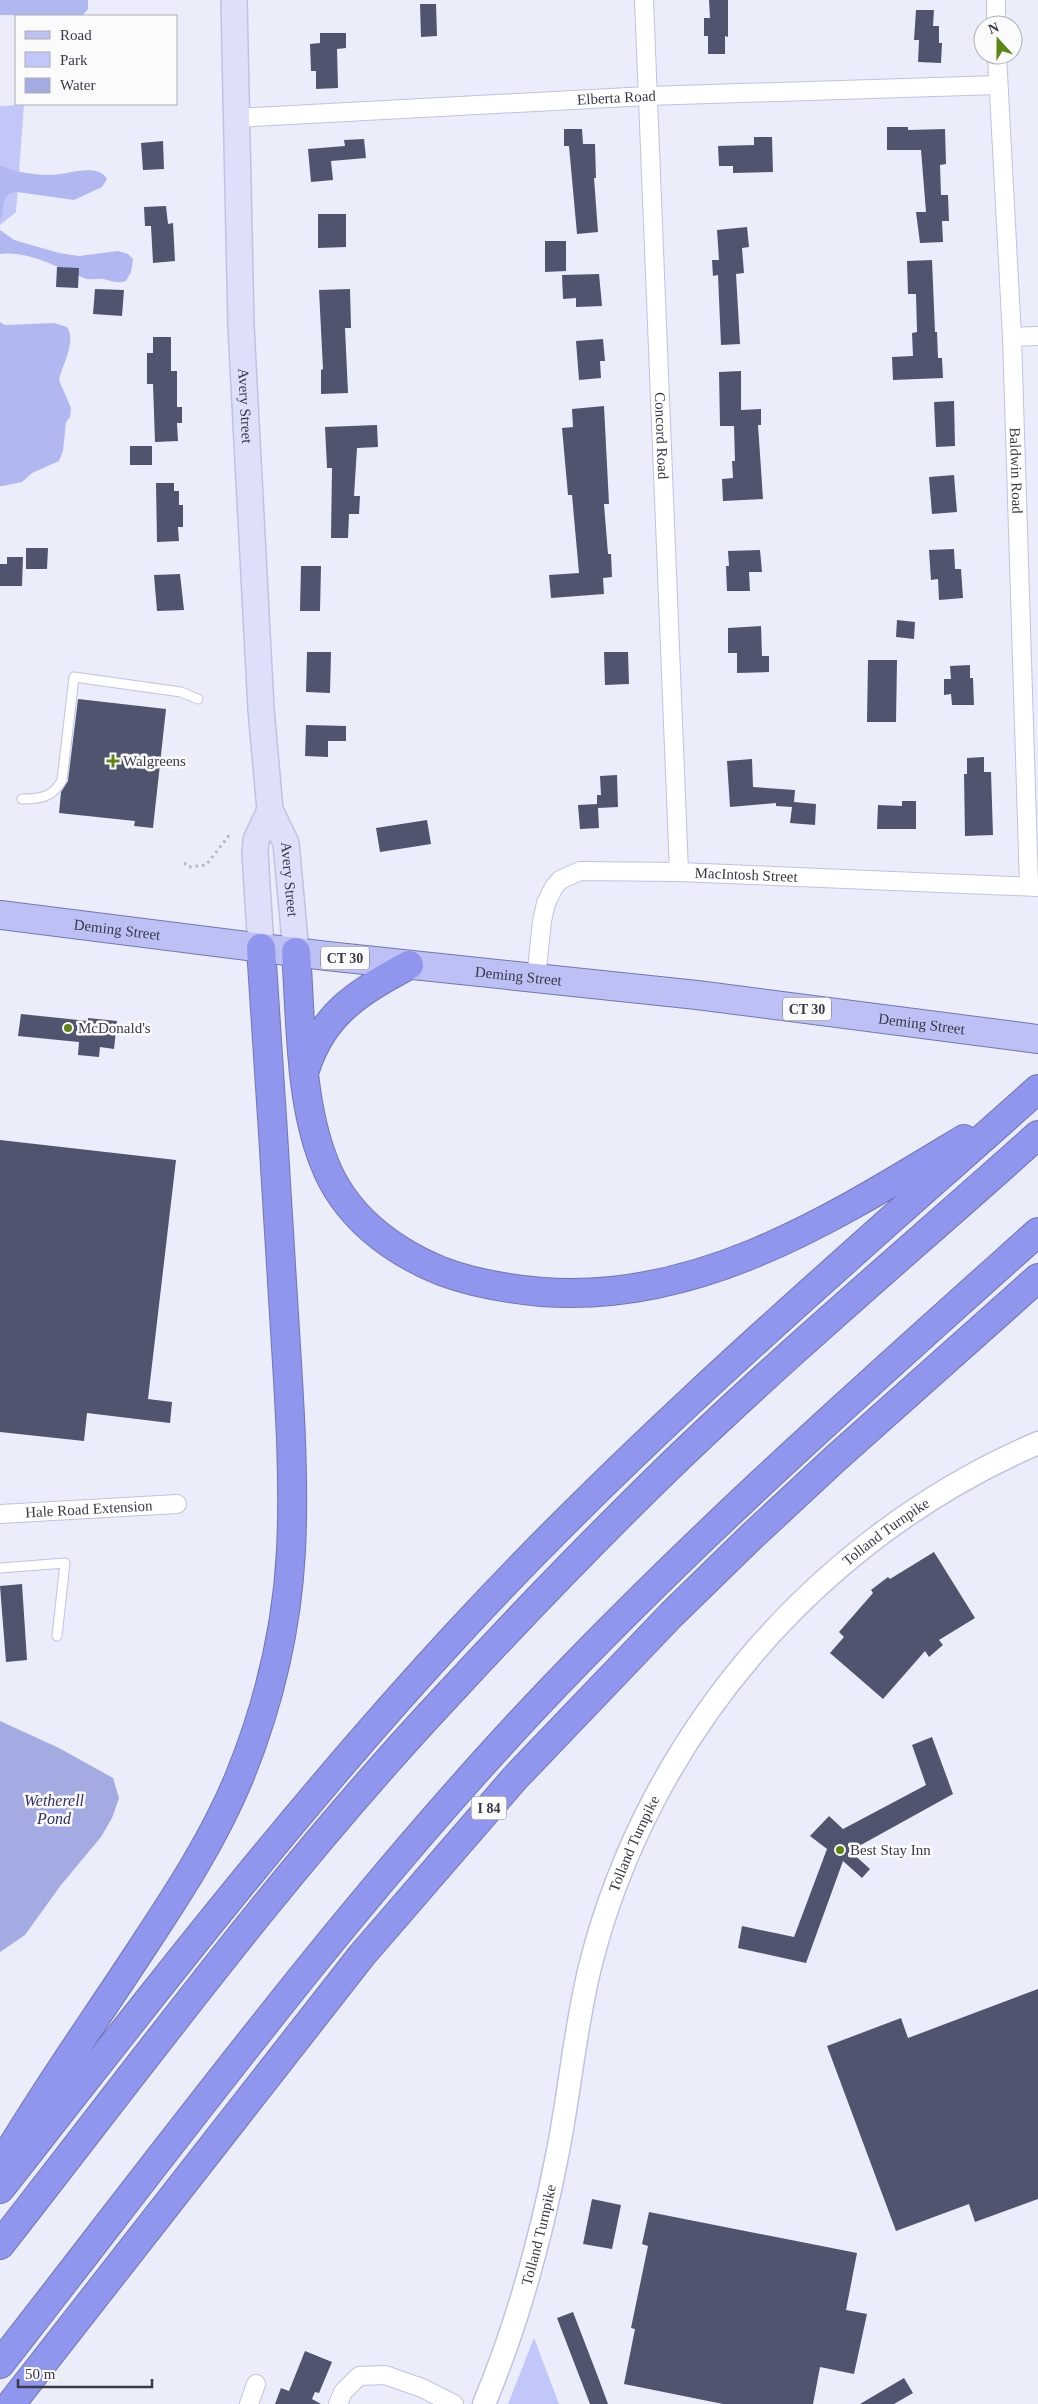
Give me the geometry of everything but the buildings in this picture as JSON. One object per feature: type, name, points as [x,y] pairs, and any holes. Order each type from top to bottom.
[{"type":"highway","points":[[0,2166],[35,2107],[179,1893],[206,1846],[239,1778],[257,1729],[271,1682],[287,1593],[292,1511],[284,1322],[261,948]]},
{"type":"highway","points":[[296,952],[305,1070],[313,1125],[324,1163],[344,1197],[372,1231],[407,1255],[449,1274],[500,1287],[552,1293],[605,1292],[654,1285],[707,1272],[763,1250],[855,1205],[1030,1096]]},
{"type":"highway","points":[[305,1070],[319,1036],[338,1010],[365,990],[409,965]]},
{"type":"highway","points":[[0,2189],[166,1977],[290,1823],[388,1710],[462,1629],[577,1510],[681,1410],[1030,1096]]},
{"type":"highway","points":[[0,2245],[265,1907],[358,1796],[449,1694],[600,1535],[670,1467],[775,1370],[1038,1135]]},
{"type":"highway","points":[[0,2364],[324,1950],[417,1839],[520,1723],[734,1507],[852,1398],[1038,1232]]},
{"type":"highway","name":"I 84","points":[[11,2404],[362,1955],[515,1778],[672,1614],[769,1520],[1038,1278]]},
{"type":"main road","name":"Avery Street","points":[[234,0],[235,118],[244,376],[261,709],[270,810],[286,843],[296,952]]},
{"type":"main road","name":"Avery Street","points":[[261,948],[255,853],[256,840],[270,810]]},
{"type":"main road","name":"Deming Street","points":[[0,914],[261,948],[697,995],[1038,1039]]},
{"type":"street","name":"Concord Road","points":[[644,0],[679,872]]},
{"type":"street","points":[[996,0],[996,15]]},
{"type":"street","name":"Baldwin Road","points":[[997,65],[1012,337],[1034,886]]},
{"type":"street","name":"Elberta Road","points":[[235,118],[647,96],[998,85]]},
{"type":"street","points":[[1012,337],[1038,336]]},
{"type":"street","name":"MacIntosh Street","points":[[536,978],[542,921],[550,892],[560,880],[569,875],[589,870],[1034,886]]},
{"type":"street","name":"Tolland Turnpike","points":[[484,2404],[517,2317],[537,2247],[558,2149],[571,2064],[590,1966],[614,1890],[636,1838],[677,1758],[730,1681],[800,1602],[868,1542],[937,1494],[1001,1459],[1038,1443]]},
{"type":"street","name":"Hale Road Extension","points":[[0,1514],[177,1504]]},
{"type":"street","points":[[338,2404],[343,2392],[359,2376],[385,2375],[422,2388],[454,2404]]},
{"type":"street","points":[[249,2404],[256,2384]]},
{"type":"lane","points":[[22,798],[46,796],[57,789],[62,780],[74,677],[181,692],[198,699]]},
{"type":"lane","points":[[0,1568],[65,1564],[57,1636]]},
{"type":"path","points":[[184,863],[189,867],[206,865],[231,833]]},
{"type":"green space","points":[[24,105],[16,212],[0,225],[0,106]]},
{"type":"green space","points":[[534,2338],[559,2404],[508,2404]]},
{"type":"shaded area","points":[[0,0],[88,0],[88,9],[83,15],[0,15]]},
{"type":"shaded area","points":[[0,165],[18,171],[45,175],[89,170],[97,171],[107,179],[102,187],[74,200],[17,192],[12,193],[5,198],[0,221]]},
{"type":"shaded area","points":[[0,230],[14,240],[59,253],[79,256],[118,251],[128,254],[133,259],[131,272],[126,281],[123,282],[89,279],[32,257],[10,253],[0,254]]},
{"type":"shaded area","points":[[0,322],[5,325],[54,323],[67,327],[70,333],[70,346],[59,380],[71,408],[70,417],[66,422],[63,451],[59,461],[32,473],[22,482],[3,486],[0,486]]},
{"type":"water","name":"Wetherell Pond","points":[[0,1721],[59,1748],[113,1778],[119,1798],[112,1818],[101,1837],[61,1885],[25,1935],[0,1952]]},
{"type":"place","name":"Walgreens","points":[[113,761]]},
{"type":"place","name":"McDonald's","points":[[68,1028]]},
{"type":"place","name":"Best Stay Inn","points":[[840,1850]]}]
